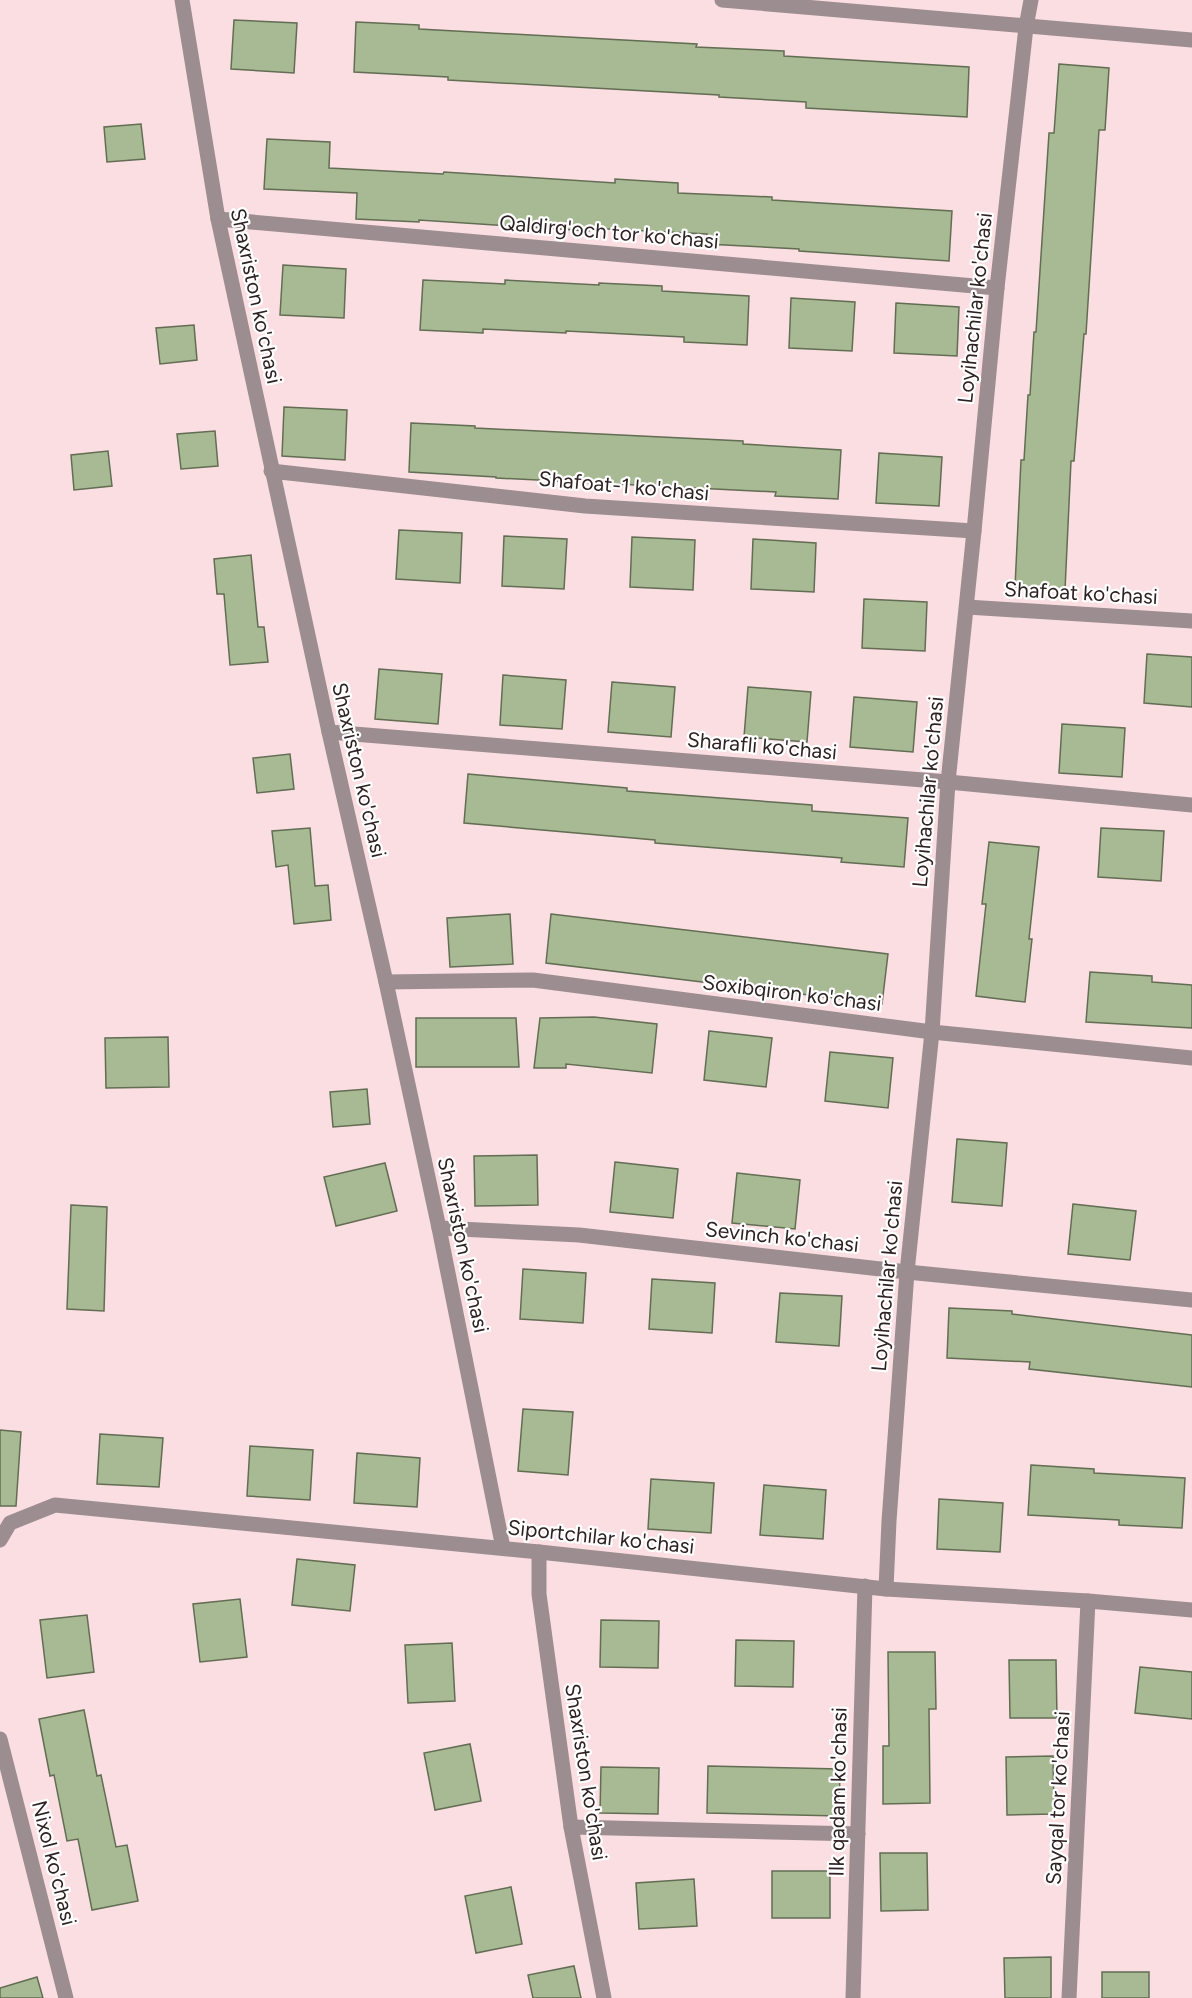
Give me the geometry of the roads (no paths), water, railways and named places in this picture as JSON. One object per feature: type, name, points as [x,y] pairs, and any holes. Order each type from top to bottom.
[{"type":"street","name":"Shaxriston ko'chasi","points":[[182,0],[218,219],[328,732],[386,982],[439,1228],[503,1548]]},
{"type":"street","points":[[722,0],[1192,40]]},
{"type":"street","name":"Loyihachilar ko'chasi","points":[[886,1588],[888,1521],[907,1272],[932,1032],[948,782],[997,288],[1031,0]]},
{"type":"street","name":"Qaldirg'och tor ko'chasi","points":[[218,219],[997,288]]},
{"type":"street","name":"Shafoat-1 ko'chasi","points":[[272,471],[585,506],[974,531]]},
{"type":"street","name":"Shafoat ko'chasi","points":[[967,607],[1192,621]]},
{"type":"street","name":"Sharafli ko'chasi","points":[[328,732],[948,782],[1192,805]]},
{"type":"street","name":"Soxibqiron ko'chasi","points":[[386,982],[533,980],[932,1032],[1192,1058]]},
{"type":"street","name":"Sevinch ko'chasi","points":[[439,1228],[579,1235],[907,1272],[1192,1300]]},
{"type":"street","name":"Siportchilar ko'chasi","points":[[0,1540],[10,1524],[55,1505],[886,1588],[1192,1610]]},
{"type":"street","name":"Shaxriston ko'chasi","points":[[539,1552],[539,1594],[571,1827],[604,1998]]},
{"type":"street","name":"Ilk qadam ko'chasi","points":[[854,1998],[865,1586]]},
{"type":"street","name":"Sayqal tor ko'chasi","points":[[1069,1998],[1088,1601]]},
{"type":"street","name":"Nixol ko'chasi","points":[[0,1739],[66,1998]]},
{"type":"street","points":[[571,1827],[858,1834]]}]
